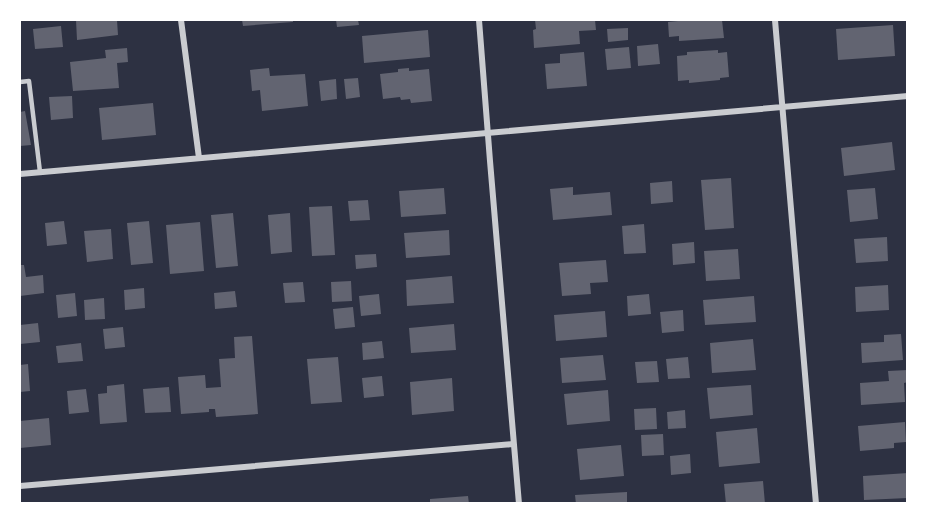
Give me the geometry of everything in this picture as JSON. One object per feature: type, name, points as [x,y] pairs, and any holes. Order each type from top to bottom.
[{"type":"street","points":[[181,20],[200,158]]},
{"type":"street","points":[[479,20],[519,504]]},
{"type":"street","points":[[775,20],[816,504]]},
{"type":"street","points":[[20,174],[908,96]]},
{"type":"street","points":[[20,486],[513,444]]},
{"type":"lane","points":[[20,82],[29,81],[40,172]]},
{"type":"building","points":[[76,20],[117,20],[118,35],[77,40]]},
{"type":"building","points":[[242,20],[293,20],[293,22],[243,26]]},
{"type":"building","points":[[336,20],[358,20],[359,25],[337,27]]},
{"type":"building","points":[[535,20],[595,20],[596,30],[579,31],[580,44],[534,48]]},
{"type":"building","points":[[722,20],[724,38],[679,41],[679,36],[669,37],[668,22]]},
{"type":"building","points":[[893,25],[895,56],[838,60],[836,29]]},
{"type":"building","points":[[61,26],[63,47],[35,49],[33,29]]},
{"type":"building","points":[[628,28],[628,40],[608,42],[607,29]]},
{"type":"building","points":[[428,30],[430,57],[364,63],[362,36]]},
{"type":"building","points":[[658,44],[660,64],[638,66],[637,46]]},
{"type":"building","points":[[629,47],[631,68],[607,70],[605,49]]},
{"type":"building","points":[[127,48],[128,62],[117,63],[119,88],[73,91],[70,62],[106,58],[105,50]]},
{"type":"building","points":[[718,50],[718,53],[727,52],[729,77],[689,83],[689,80],[678,81],[677,56],[687,55],[687,52]]},
{"type":"building","points":[[584,52],[587,86],[547,89],[545,64],[560,63],[560,54]]},
{"type":"building","points":[[269,68],[270,76],[305,74],[308,106],[262,111],[260,90],[252,91],[250,70]]},
{"type":"building","points":[[409,68],[409,71],[429,69],[432,101],[411,103],[410,99],[401,100],[400,97],[383,99],[380,74]]},
{"type":"building","points":[[358,78],[360,97],[346,99],[344,79]]},
{"type":"building","points":[[336,79],[337,99],[321,101],[319,81]]},
{"type":"building","points":[[72,96],[73,118],[51,120],[49,97]]},
{"type":"building","points":[[153,103],[156,135],[102,140],[99,108]]},
{"type":"building","points":[[25,111],[31,145],[20,146],[20,112]]},
{"type":"building","points":[[892,142],[895,170],[844,176],[841,148]]},
{"type":"building","points":[[731,178],[734,228],[705,230],[701,180]]},
{"type":"building","points":[[672,181],[673,202],[651,204],[650,183]]},
{"type":"building","points":[[573,187],[573,195],[610,192],[612,215],[553,220],[550,189]]},
{"type":"building","points":[[444,188],[446,214],[401,217],[399,191]]},
{"type":"building","points":[[875,188],[878,219],[850,222],[847,190]]},
{"type":"building","points":[[368,200],[370,220],[350,221],[348,201]]},
{"type":"building","points":[[332,206],[335,255],[312,256],[309,207]]},
{"type":"building","points":[[233,213],[238,266],[216,268],[211,215]]},
{"type":"building","points":[[290,213],[292,252],[271,254],[268,215]]},
{"type":"building","points":[[64,221],[67,244],[47,246],[45,223]]},
{"type":"building","points":[[149,221],[153,263],[131,265],[127,223]]},
{"type":"building","points":[[200,222],[204,271],[170,274],[166,225]]},
{"type":"building","points":[[644,224],[646,253],[624,254],[622,226]]},
{"type":"building","points":[[111,229],[113,259],[87,262],[84,231]]},
{"type":"building","points":[[449,230],[450,255],[406,258],[404,233]]},
{"type":"building","points":[[887,237],[888,261],[856,263],[854,239]]},
{"type":"building","points":[[694,242],[695,263],[673,265],[672,244]]},
{"type":"building","points":[[738,249],[740,279],[706,281],[704,251]]},
{"type":"building","points":[[376,254],[377,267],[356,269],[355,255]]},
{"type":"building","points":[[606,260],[608,282],[590,283],[591,294],[562,296],[559,263]]},
{"type":"building","points":[[20,265],[24,265],[26,277],[43,275],[44,293],[20,296]]},
{"type":"building","points":[[452,276],[454,303],[407,306],[406,280]]},
{"type":"building","points":[[351,281],[352,301],[332,302],[331,282]]},
{"type":"building","points":[[303,282],[305,302],[285,303],[283,283]]},
{"type":"building","points":[[888,285],[889,310],[856,312],[855,287]]},
{"type":"building","points":[[144,288],[145,308],[125,310],[124,290]]},
{"type":"building","points":[[235,291],[237,307],[215,309],[214,293]]},
{"type":"building","points":[[75,293],[77,316],[58,318],[56,295]]},
{"type":"building","points":[[379,294],[381,314],[361,316],[359,296]]},
{"type":"building","points":[[649,294],[651,314],[628,316],[627,296]]},
{"type":"building","points":[[754,296],[756,322],[705,325],[703,300]]},
{"type":"building","points":[[104,298],[105,319],[85,320],[84,300]]},
{"type":"building","points":[[353,307],[355,327],[335,329],[333,309]]},
{"type":"building","points":[[683,310],[684,331],[662,333],[660,312]]},
{"type":"building","points":[[605,311],[607,337],[556,341],[554,315]]},
{"type":"building","points":[[38,323],[40,342],[20,344],[20,325]]},
{"type":"building","points":[[454,324],[456,350],[411,353],[409,328]]},
{"type":"building","points":[[123,327],[125,347],[105,349],[103,329]]},
{"type":"building","points":[[901,334],[903,360],[862,363],[861,343],[884,342],[884,335]]},
{"type":"building","points":[[252,336],[258,414],[216,417],[215,409],[209,409],[209,412],[181,414],[178,377],[205,375],[206,388],[221,387],[219,359],[235,358],[234,337]]},
{"type":"building","points":[[753,339],[756,370],[712,373],[710,343]]},
{"type":"building","points":[[382,341],[384,358],[363,360],[362,343]]},
{"type":"building","points":[[81,343],[83,361],[58,363],[56,346]]},
{"type":"building","points":[[603,355],[606,380],[562,383],[560,358]]},
{"type":"building","points":[[338,357],[342,402],[311,404],[307,359]]},
{"type":"building","points":[[688,357],[690,378],[668,379],[666,359]]},
{"type":"building","points":[[657,361],[659,382],[637,383],[635,362]]},
{"type":"building","points":[[28,364],[30,391],[20,392],[20,365]]},
{"type":"building","points":[[908,370],[908,382],[904,383],[905,402],[861,405],[860,383],[889,381],[888,371]]},
{"type":"building","points":[[382,376],[384,396],[364,398],[362,378]]},
{"type":"building","points":[[452,378],[454,411],[412,415],[410,382]]},
{"type":"building","points":[[124,384],[127,422],[100,424],[98,394],[107,393],[107,386]]},
{"type":"building","points":[[751,385],[753,415],[710,419],[707,388]]},
{"type":"building","points":[[169,387],[171,412],[145,413],[143,389]]},
{"type":"building","points":[[86,389],[89,412],[69,414],[67,391]]},
{"type":"building","points":[[608,390],[610,421],[567,425],[564,394]]},
{"type":"building","points":[[656,408],[657,429],[635,430],[634,409]]},
{"type":"building","points":[[685,410],[686,428],[668,429],[667,412]]},
{"type":"building","points":[[49,418],[51,445],[20,448],[20,421]]},
{"type":"building","points":[[905,422],[906,442],[894,443],[894,448],[860,451],[858,426]]},
{"type":"building","points":[[757,428],[760,463],[719,467],[716,432]]},
{"type":"building","points":[[663,434],[664,455],[642,456],[641,435]]},
{"type":"building","points":[[621,445],[624,476],[580,480],[577,449]]},
{"type":"building","points":[[690,454],[691,473],[671,475],[670,456]]},
{"type":"building","points":[[908,473],[908,498],[864,500],[863,476]]},
{"type":"building","points":[[763,481],[765,504],[726,504],[724,484]]},
{"type":"building","points":[[627,492],[627,504],[576,504],[575,495]]},
{"type":"building","points":[[468,496],[469,504],[430,504],[430,499]]}]
